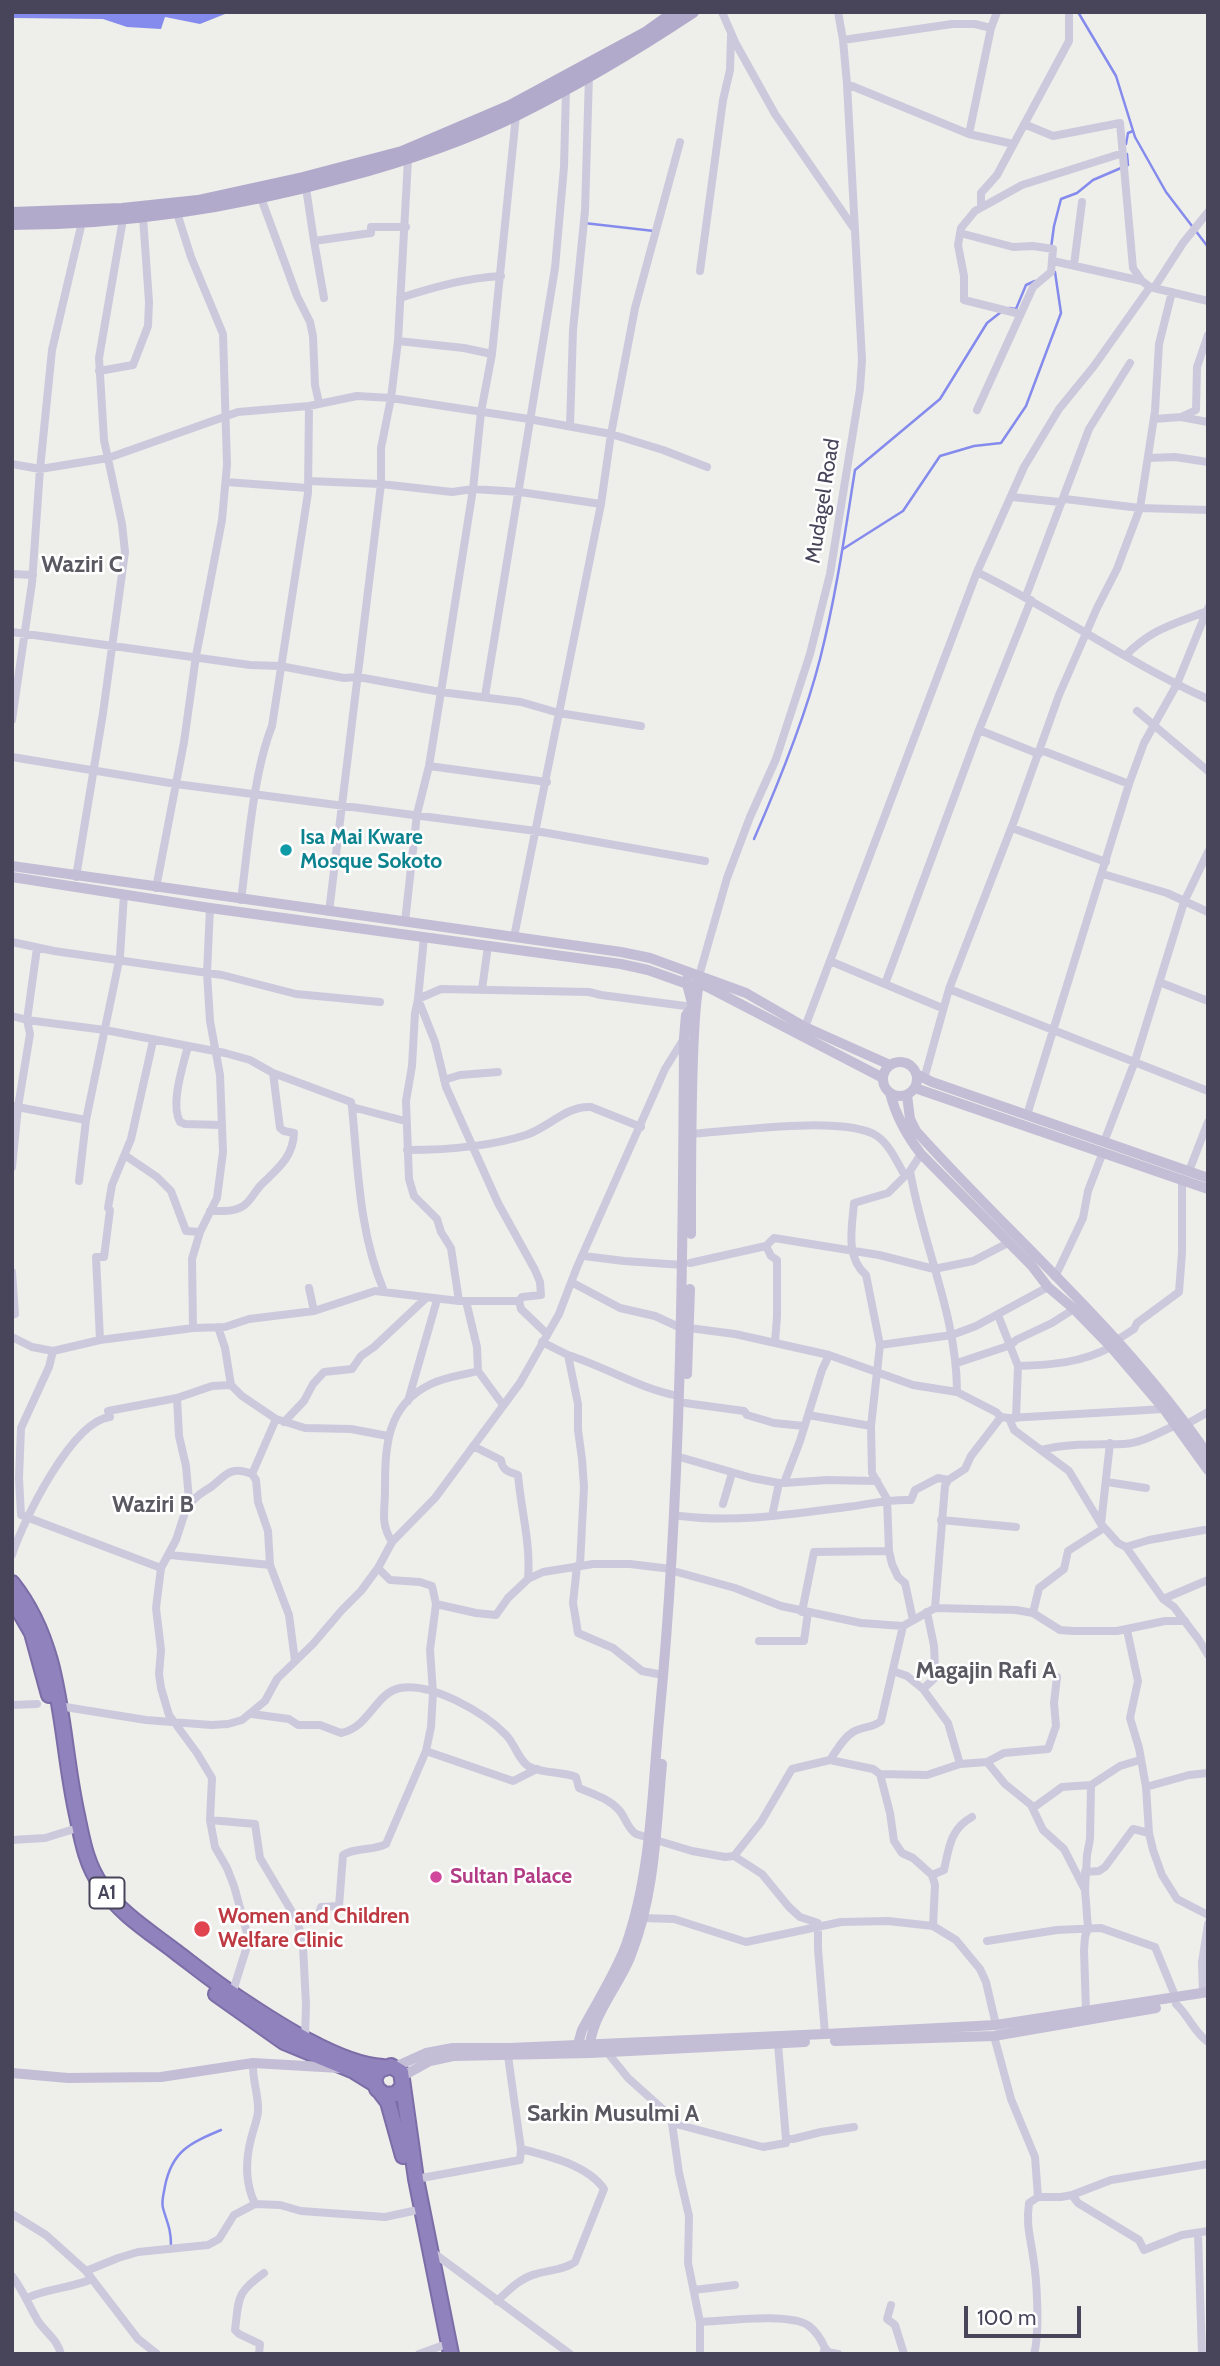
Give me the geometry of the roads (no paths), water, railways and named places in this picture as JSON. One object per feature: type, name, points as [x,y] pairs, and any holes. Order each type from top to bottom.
[{"type":"highway","name":"A1","points":[[12,1583],[34,1614],[49,1650],[85,1852],[101,1886],[122,1909],[232,1994],[288,2030],[351,2059],[396,2074]]},
{"type":"highway","name":"A1","points":[[12,1599],[32,1633],[53,1706],[71,1830],[77,1853],[102,1901],[127,1924],[266,2031],[284,2042],[346,2069],[378,2088]]},
{"type":"highway","points":[[396,2074],[376,2074],[378,2088],[388,2102],[397,2130],[445,2351]]},
{"type":"highway","points":[[378,2088],[391,2095],[400,2091],[396,2074]]},
{"type":"highway","points":[[396,2074],[431,2250],[445,2351]]},
{"type":"main road","points":[[12,213],[122,209],[198,201],[303,178],[402,152],[510,107],[648,32],[675,12]]},
{"type":"main road","points":[[12,224],[82,222],[177,213],[306,188],[408,159],[516,115],[566,89],[693,12]]},
{"type":"main road","points":[[12,866],[650,958],[694,978],[883,1078]]},
{"type":"main road","points":[[12,877],[210,908],[621,964],[694,978],[746,993],[805,1027],[890,1065]]},
{"type":"main road","points":[[687,1264],[684,1038],[686,1015],[694,1007],[694,978]]},
{"type":"main road","points":[[584,2048],[632,1955],[642,1918],[652,1840],[674,1570],[692,1134],[694,978]]},
{"type":"main road","points":[[1103,1147],[1027,1115],[921,1077],[907,1062],[890,1065],[883,1078],[898,1118],[921,1154],[1032,1266],[1048,1287],[1114,1344],[1164,1409],[1181,1424],[1208,1470]]},
{"type":"main road","points":[[921,1077],[911,1092],[910,1119],[916,1131],[1055,1277],[1208,1455]]},
{"type":"main road","points":[[890,1093],[900,1096],[911,1092],[1103,1147],[1186,1175],[1208,1178]]},
{"type":"main road","points":[[1186,1175],[1208,1189]]},
{"type":"main road","points":[[584,2048],[582,2030],[625,1946],[652,1840],[663,1675],[680,1516],[682,1399]]},
{"type":"main road","points":[[396,2074],[426,2053],[439,2049],[478,2046],[584,2048],[607,2052],[995,2030],[1206,1994]]},
{"type":"main road","points":[[396,2074],[441,2057],[478,2054],[508,2056],[584,2048],[825,2034],[995,2030],[1086,2011],[1176,2001]]},
{"type":"main road","points":[[12,2073],[68,2078],[161,2077],[253,2063],[346,2069]]},
{"type":"street","points":[[722,12],[775,114],[854,228]]},
{"type":"street","name":"Mudagel Road","points":[[694,978],[727,878],[787,728],[810,654],[830,574],[861,379],[847,84],[838,12]]},
{"type":"street","points":[[969,134],[991,28],[997,12]]},
{"type":"street","points":[[981,207],[981,193],[997,175],[1069,41],[1069,12]]},
{"type":"street","points":[[843,40],[952,24],[975,24],[991,28]]},
{"type":"street","points":[[700,271],[710,214],[723,100],[730,70],[731,33]]},
{"type":"street","points":[[570,426],[573,330],[585,211],[589,75]]},
{"type":"street","points":[[847,84],[969,134],[1013,144]]},
{"type":"street","points":[[485,696],[555,268],[565,167],[566,89]]},
{"type":"street","points":[[405,922],[416,814],[429,765],[492,354],[516,115]]},
{"type":"street","points":[[1024,124],[1053,136],[1120,123],[1133,268],[1142,281]]},
{"type":"street","points":[[514,937],[601,504],[611,434],[635,308],[680,142]]},
{"type":"street","points":[[1020,314],[964,300],[964,276],[958,245],[963,224],[981,207],[1023,185],[1123,153]]},
{"type":"street","points":[[329,912],[381,484],[381,448],[398,341],[408,159]]},
{"type":"street","points":[[306,188],[324,298]]},
{"type":"street","points":[[261,198],[297,296],[310,322],[319,403]]},
{"type":"street","points":[[1074,265],[1082,202]]},
{"type":"street","points":[[805,1027],[977,572],[1024,467],[1059,409],[1208,212]]},
{"type":"street","points":[[156,888],[184,742],[195,656],[222,520],[226,482],[223,334],[191,257],[177,213]]},
{"type":"street","points":[[99,371],[133,365],[148,326],[143,217]]},
{"type":"street","points":[[76,877],[125,552],[122,524],[104,440],[99,371],[99,346],[122,219]]},
{"type":"street","points":[[12,720],[33,575],[52,350],[82,222]]},
{"type":"street","points":[[314,241],[371,233],[371,227],[405,227]]},
{"type":"street","points":[[960,233],[1013,247],[1053,249],[1051,272],[1033,287],[977,410]]},
{"type":"street","points":[[1053,261],[1142,281],[1152,287],[1208,301]]},
{"type":"street","points":[[401,298],[438,285],[474,277],[501,276]]},
{"type":"street","points":[[921,1077],[942,1008],[1012,828],[1059,695],[1105,589],[1117,569],[1140,508],[1154,419],[1159,344],[1172,292]]},
{"type":"street","points":[[1181,417],[1196,410],[1197,367],[1205,353],[1208,335]]},
{"type":"street","points":[[398,341],[464,348],[492,354]]},
{"type":"street","points":[[885,984],[1028,598],[1060,502],[1089,429],[1130,363]]},
{"type":"street","points":[[12,464],[40,470],[108,458],[239,412],[309,406],[357,396],[391,398],[611,434],[707,467]]},
{"type":"street","points":[[241,900],[256,793],[266,740],[272,726],[308,484],[309,406]]},
{"type":"street","points":[[1154,419],[1181,417],[1208,422]]},
{"type":"street","points":[[1148,458],[1175,457],[1208,462]]},
{"type":"street","points":[[226,482],[381,484],[452,492],[473,489],[520,492],[601,504]]},
{"type":"street","points":[[1012,498],[1060,502],[1065,499],[1140,508],[1208,510]]},
{"type":"street","points":[[977,572],[1028,598],[1125,656],[1208,699]]},
{"type":"street","points":[[12,574],[33,575]]},
{"type":"street","points":[[1125,656],[1150,634],[1207,610]]},
{"type":"street","points":[[1027,1115],[1129,785],[1144,743],[1177,684],[1207,610]]},
{"type":"street","points":[[12,632],[250,665],[280,666],[344,678],[358,677],[441,692],[521,702],[559,713],[641,726]]},
{"type":"street","points":[[1137,711],[1208,771]]},
{"type":"street","points":[[979,730],[1129,785]]},
{"type":"street","points":[[12,757],[176,784],[536,831],[705,861]]},
{"type":"street","points":[[429,765],[547,782]]},
{"type":"street","points":[[1012,828],[1106,862]]},
{"type":"street","points":[[1055,1277],[1083,1218],[1088,1191],[1135,1060],[1184,902],[1208,852]]},
{"type":"street","points":[[1103,874],[1167,893],[1208,912]]},
{"type":"street","points":[[79,1181],[86,1120],[120,956],[124,894]]},
{"type":"street","points":[[193,1328],[191,1273],[200,1232],[216,1198],[222,1169],[220,1075],[210,1021],[207,973],[210,908]]},
{"type":"street","points":[[424,937],[412,1066],[405,1101],[409,1180],[414,1196],[437,1219],[451,1248],[462,1301],[477,1347],[478,1371],[503,1405]]},
{"type":"street","points":[[12,942],[249,980],[296,994],[380,1002]]},
{"type":"street","points":[[482,989],[488,946]]},
{"type":"street","points":[[12,1167],[15,1106],[30,1034],[27,1020],[37,948]]},
{"type":"street","points":[[830,961],[942,1008]]},
{"type":"street","points":[[1159,982],[1208,1001]]},
{"type":"street","points":[[418,999],[441,989],[589,992],[694,1007]]},
{"type":"street","points":[[949,989],[1208,1091]]},
{"type":"street","points":[[12,1337],[32,1347],[52,1351],[100,1340],[218,1327],[249,1319],[314,1311],[365,1293],[384,1291],[425,1299],[462,1301],[519,1301],[522,1297],[541,1295],[540,1282],[498,1203],[444,1080],[435,1042],[418,999]]},
{"type":"street","points":[[12,1016],[215,1051],[250,1060],[273,1073],[351,1102],[361,1202],[374,1263],[384,1291]]},
{"type":"street","points":[[58,1706],[174,1723],[228,1724],[252,1714],[265,1702],[277,1679],[347,1606],[378,1568],[391,1542],[435,1499],[520,1383],[559,1314],[577,1267],[665,1069],[684,1038]]},
{"type":"street","points":[[100,1340],[96,1257],[104,1257],[110,1219],[110,1195],[126,1156],[153,1041]]},
{"type":"street","points":[[188,1046],[177,1098],[177,1116],[180,1122],[185,1124],[222,1125]]},
{"type":"street","points":[[444,1080],[460,1075],[498,1072]]},
{"type":"street","points":[[210,1211],[227,1211],[246,1204],[279,1168],[292,1149],[294,1133],[280,1128],[273,1073]]},
{"type":"street","points":[[15,1106],[86,1120]]},
{"type":"street","points":[[352,1107],[405,1121]]},
{"type":"street","points":[[407,1150],[491,1144],[544,1128],[566,1113],[582,1107],[591,1107],[641,1127]]},
{"type":"street","points":[[1018,1366],[1060,1364],[1094,1356],[1134,1329],[1137,1323],[1179,1292],[1186,1175],[1208,1122]]},
{"type":"street","points":[[692,1134],[778,1126],[852,1127],[879,1137],[908,1173],[952,1335],[957,1363],[957,1392]]},
{"type":"street","points":[[913,1620],[907,1591],[892,1564],[889,1551],[887,1499],[872,1473],[871,1426],[880,1345],[866,1275],[858,1267],[851,1244],[854,1203],[888,1194],[921,1154]]},
{"type":"street","points":[[126,1156],[172,1191],[186,1231],[200,1232]]},
{"type":"street","points":[[584,1256],[687,1264],[766,1246],[774,1238],[853,1250],[934,1269],[973,1261],[1008,1243]]},
{"type":"street","points":[[766,1246],[771,1256],[777,1260],[778,1317],[775,1342]]},
{"type":"street","points":[[12,1272],[15,1298],[15,1314],[12,1315]]},
{"type":"street","points":[[573,1283],[620,1308],[655,1316],[685,1328],[735,1334],[829,1354],[913,1385],[957,1392],[1009,1418],[1164,1409]]},
{"type":"street","points":[[880,1345],[952,1335],[998,1315],[1048,1287]]},
{"type":"street","points":[[309,1288],[314,1311]]},
{"type":"street","points":[[252,1474],[280,1421],[304,1401],[318,1377],[329,1371],[352,1369],[361,1356],[374,1348],[425,1299]]},
{"type":"street","points":[[408,1402],[437,1300]]},
{"type":"street","points":[[519,1301],[521,1309],[545,1338],[568,1355],[682,1399],[744,1410],[747,1415],[774,1423],[804,1426]]},
{"type":"street","points":[[957,1363],[1011,1345],[1016,1340],[1052,1324],[1074,1308]]},
{"type":"street","points":[[998,1315],[1018,1366],[1009,1418],[1014,1430],[1069,1471],[1103,1526],[1118,1543],[1126,1546],[1163,1599],[1185,1620],[1208,1655]]},
{"type":"street","points":[[218,1327],[225,1348],[231,1385],[242,1396],[280,1421],[318,1430],[351,1429],[388,1436]]},
{"type":"street","points":[[25,1516],[19,1478],[21,1429],[49,1367],[52,1351]]},
{"type":"street","points":[[772,1516],[781,1483],[829,1354]]},
{"type":"street","points":[[568,1355],[578,1404],[584,1487],[579,1565],[573,1603],[579,1633],[613,1648],[642,1671],[663,1675]]},
{"type":"street","points":[[391,1542],[384,1528],[385,1456],[393,1421],[408,1402],[431,1384],[478,1371]]},
{"type":"street","points":[[12,1555],[25,1516],[63,1454],[92,1422],[110,1417],[108,1411],[177,1398],[212,1385],[231,1385]]},
{"type":"street","points":[[177,1398],[188,1506]]},
{"type":"street","points":[[1041,1450],[1125,1444],[1143,1440],[1208,1412]]},
{"type":"street","points":[[808,1415],[871,1426]]},
{"type":"street","points":[[923,1689],[938,1675],[934,1667],[931,1610],[944,1488],[948,1480],[965,1469],[971,1456],[1009,1418]]},
{"type":"street","points":[[1033,1613],[1039,1588],[1064,1569],[1068,1551],[1103,1526],[1110,1443]]},
{"type":"street","points":[[473,1446],[501,1460],[505,1470],[518,1475],[528,1547],[528,1579]]},
{"type":"street","points":[[683,1458],[732,1473],[781,1483],[827,1479],[877,1481]]},
{"type":"street","points":[[232,1994],[250,1940],[228,1868],[216,1852],[210,1820],[212,1778],[174,1723],[161,1688],[161,1650],[156,1608],[160,1568],[170,1555],[188,1506],[198,1494],[213,1485],[222,1475],[242,1471],[252,1474],[256,1480],[258,1502],[268,1531],[270,1565],[285,1601],[295,1661]]},
{"type":"street","points":[[723,1504],[732,1473]]},
{"type":"street","points":[[680,1516],[720,1519],[772,1516],[887,1499],[911,1500],[915,1490],[938,1478],[948,1480]]},
{"type":"street","points":[[1107,1482],[1146,1488]]},
{"type":"street","points":[[12,1508],[25,1516],[160,1568]]},
{"type":"street","points":[[941,1520],[1016,1527]]},
{"type":"street","points":[[1126,1546],[1149,1539],[1204,1530]]},
{"type":"street","points":[[758,1641],[804,1641],[805,1612],[814,1552],[889,1551]]},
{"type":"street","points":[[170,1555],[270,1565]]},
{"type":"street","points":[[436,1604],[496,1615],[508,1598],[528,1579],[543,1572],[579,1565],[630,1564],[674,1570],[805,1612],[861,1623],[903,1626],[931,1610],[1016,1610],[1033,1613],[1060,1630],[1127,1630],[1165,1621],[1185,1620]]},
{"type":"street","points":[[298,1922],[317,1921],[321,1907],[339,1906],[343,1855],[348,1851],[386,1844],[426,1751],[432,1727],[430,1650],[436,1604],[432,1586],[420,1582],[390,1580],[378,1568]]},
{"type":"street","points":[[1163,1599],[1208,1580]]},
{"type":"street","points":[[830,1760],[845,1739],[855,1731],[881,1721],[903,1626]]},
{"type":"street","points":[[1127,1630],[1138,1681],[1129,1718],[1146,1787],[1149,1833],[1162,1875],[1177,1899],[1208,1915]]},
{"type":"street","points":[[893,1671],[907,1676],[923,1689],[948,1723],[960,1764]]},
{"type":"street","points":[[734,1856],[761,1822],[792,1769],[830,1760],[873,1769],[880,1774],[927,1775],[960,1764],[987,1762],[1004,1754],[1048,1749],[1056,1726],[1054,1703],[1057,1677]]},
{"type":"street","points":[[252,1714],[289,1719],[298,1725],[320,1725],[345,1733],[364,1721],[388,1692],[402,1688],[433,1693],[470,1706],[503,1732],[526,1764],[576,1777],[579,1788],[601,1796],[618,1809],[632,1832],[652,1840],[715,1855],[734,1856],[762,1874],[789,1908],[800,1917],[818,1923],[825,2034]]},
{"type":"street","points":[[12,1705],[37,1704]]},
{"type":"street","points":[[426,1751],[513,1781],[537,1769]]},
{"type":"street","points":[[1033,1808],[1062,1787],[1090,1785],[1120,1766],[1140,1760]]},
{"type":"street","points":[[987,1762],[1005,1784],[1020,1794],[1033,1808],[1043,1830],[1063,1849],[1085,1891]]},
{"type":"street","points":[[1146,1787],[1208,1773]]},
{"type":"street","points":[[880,1774],[894,1841],[902,1853],[914,1858],[932,1875],[935,1885],[933,1926]]},
{"type":"street","points":[[1086,2011],[1083,1960],[1084,1937],[1088,1928],[1085,1891],[1090,1839],[1090,1785]]},
{"type":"street","points":[[932,1875],[944,1870],[947,1850],[955,1830],[972,1817]]},
{"type":"street","points":[[210,1820],[255,1825],[260,1858],[298,1922],[306,2004],[305,2039]]},
{"type":"street","points":[[1086,1872],[1105,1867],[1133,1829],[1149,1833]]},
{"type":"street","points":[[12,1840],[45,1838],[71,1830]]},
{"type":"street","points":[[642,1918],[674,1919],[746,1942],[818,1926],[868,1920],[933,1926],[956,1940],[980,1969],[986,1982],[1011,2099],[1035,2157],[1038,2197]]},
{"type":"street","points":[[1206,1994],[1202,1962],[1208,1924]]},
{"type":"street","points":[[987,1941],[1088,1928],[1118,1932],[1155,1947],[1176,2001],[1197,2034],[1208,2042]]},
{"type":"street","points":[[672,2123],[763,2147],[786,2143],[778,2044]]},
{"type":"street","points":[[607,2052],[628,2078],[667,2113],[672,2123],[679,2173],[689,2216],[688,2263],[700,2322],[700,2354]]},
{"type":"street","points":[[416,2179],[515,2161],[522,2156],[508,2056]]},
{"type":"street","points":[[253,2063],[252,2076],[258,2096],[258,2114],[250,2141],[246,2176],[255,2204]]},
{"type":"street","points":[[786,2138],[793,2139],[854,2127]]},
{"type":"street","points":[[497,2301],[521,2280],[533,2274],[572,2265],[604,2189],[597,2179],[579,2170],[548,2156],[521,2149]]},
{"type":"street","points":[[1034,2354],[1037,2332],[1035,2274],[1027,2230],[1029,2203],[1038,2197],[1072,2195],[1111,2180],[1208,2164]]},
{"type":"street","points":[[1072,2195],[1078,2203],[1139,2239],[1144,2250],[1182,2235],[1208,2231]]},
{"type":"street","points":[[86,2271],[138,2252],[208,2245],[219,2239],[234,2215],[255,2204],[280,2205],[301,2211],[385,2217],[413,2211]]},
{"type":"street","points":[[12,2214],[55,2243],[86,2271],[138,2339],[153,2352]]},
{"type":"street","points":[[1198,2233],[1202,2354]]},
{"type":"street","points":[[431,2250],[556,2349],[570,2354]]},
{"type":"street","points":[[259,2354],[260,2344],[239,2334],[235,2329],[237,2298],[264,2273]]},
{"type":"street","points":[[12,2276],[27,2298],[39,2324],[53,2337],[61,2354]]},
{"type":"street","points":[[27,2298],[41,2291],[83,2283],[92,2278]]},
{"type":"street","points":[[694,2290],[734,2285]]},
{"type":"street","points":[[891,2305],[887,2319],[895,2325],[905,2354]]},
{"type":"street","points":[[700,2322],[790,2320],[809,2325],[817,2333],[824,2351],[838,2354]]},
{"type":"street","points":[[419,2354],[445,2351]]},
{"type":"water","points":[[12,12],[230,12],[200,24],[165,17],[161,29],[127,27],[103,19],[12,18]]},
{"type":"waterway","points":[[1078,12],[1116,76],[1135,137],[1166,192],[1208,247]]},
{"type":"waterway","points":[[1126,144],[1128,133],[1133,131]]},
{"type":"waterway","points":[[1051,248],[1061,199],[1077,193],[1093,180],[1128,165],[1127,154]]},
{"type":"waterway","points":[[584,223],[654,231]]},
{"type":"waterway","points":[[843,549],[903,511],[940,456],[974,446],[1001,443],[1026,406],[1061,313],[1055,272]]},
{"type":"waterway","points":[[1009,308],[1016,309],[1026,285],[1035,281]]},
{"type":"waterway","points":[[754,839],[791,750],[820,659],[855,470],[940,399],[987,323],[1001,312]]},
{"type":"waterway","points":[[171,2246],[170,2230],[162,2203],[172,2164],[192,2144],[221,2130]]},
{"type":"place","name":"Isa Mai Kware Mosque Sokoto","points":[[286,850]]},
{"type":"place","name":"Sultan Palace","points":[[436,1877]]},
{"type":"place","name":"Women and Children Welfare Clinic","points":[[202,1929]]},
{"type":"district","name":"Waziri C","points":[[82,565]]},
{"type":"district","name":"Waziri B","points":[[153,1505]]},
{"type":"district","name":"Magajin Rafi A","points":[[986,1671]]},
{"type":"district","name":"Sarkin Musulmi A","points":[[613,2114]]}]
